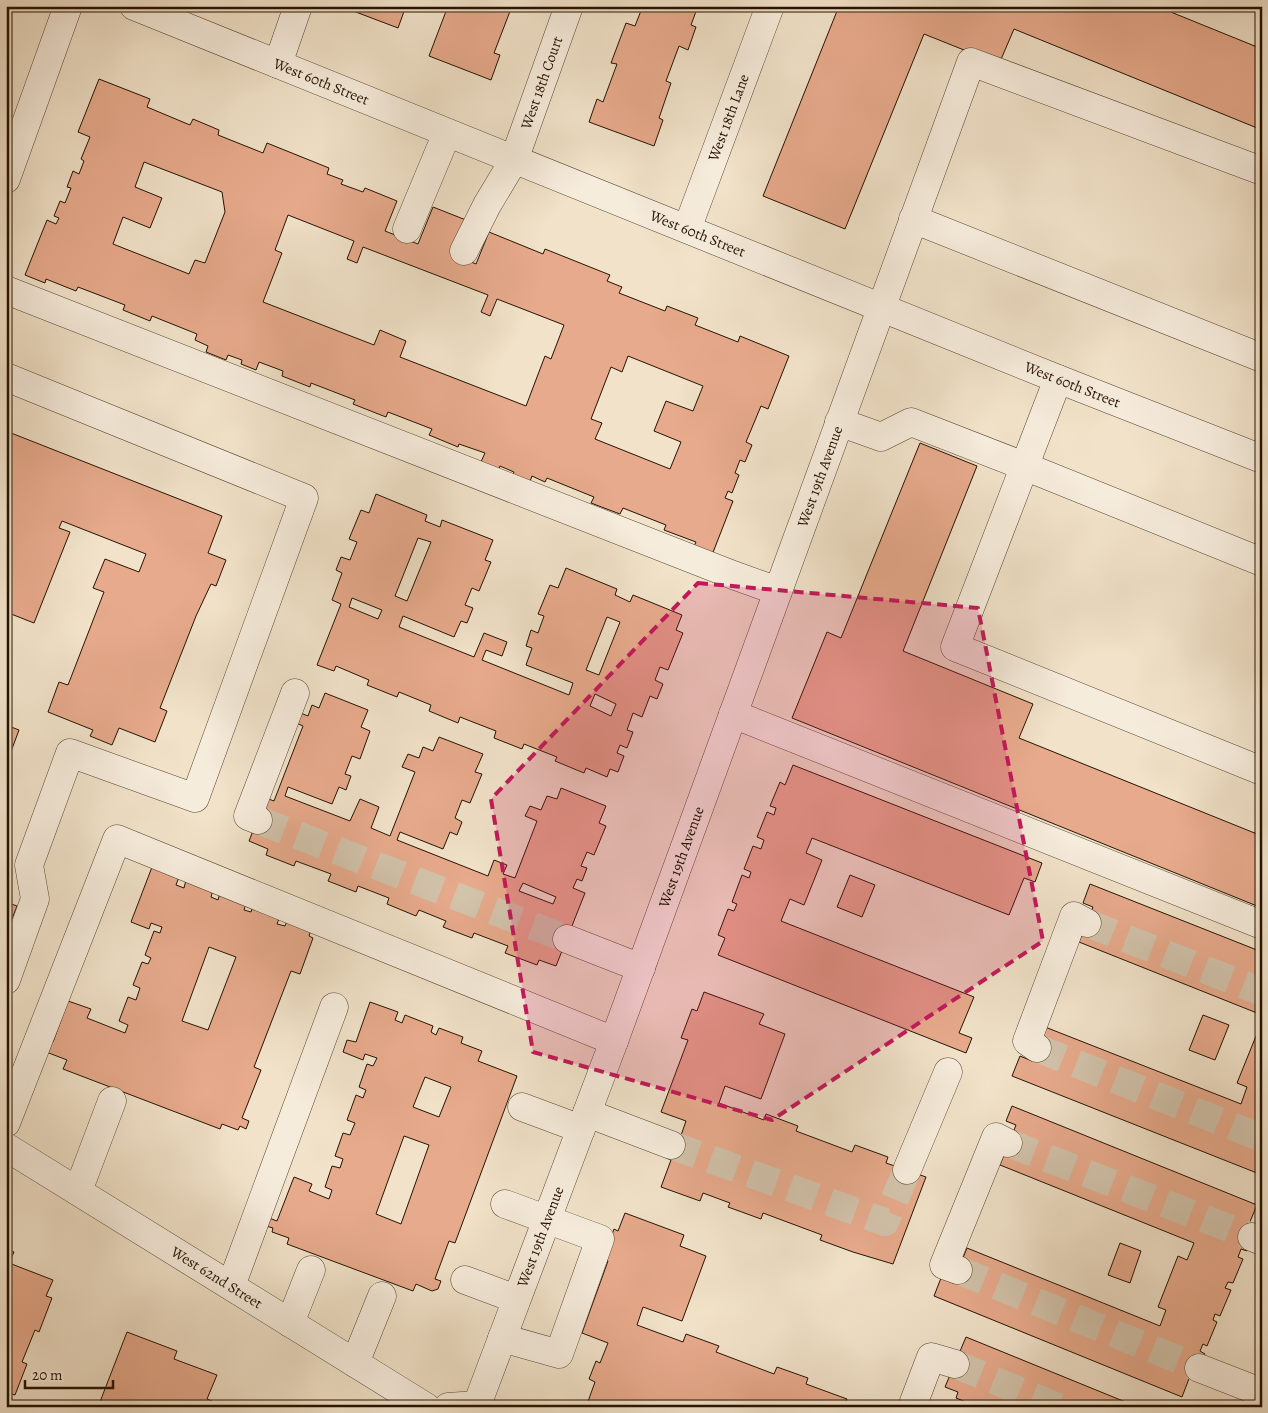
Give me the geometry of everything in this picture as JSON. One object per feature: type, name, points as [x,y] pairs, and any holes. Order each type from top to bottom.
[{"type":"street","points":[[6,180],[68,6]]},
{"type":"street","name":"West 60th Street","points":[[134,6],[881,308],[1262,459]]},
{"type":"street","points":[[278,64],[298,6]]},
{"type":"street","name":"West 18th Court","points":[[464,251],[487,205],[514,160],[569,6]]},
{"type":"street","name":"West 18th Lane","points":[[686,229],[770,6]]},
{"type":"street","name":"West 19th Avenue","points":[[448,1407],[477,1405],[641,968],[971,62],[1262,171]]},
{"type":"street","points":[[407,229],[447,133]]},
{"type":"street","points":[[913,219],[1262,358]]},
{"type":"street","points":[[6,290],[733,576],[778,591]]},
{"type":"street","points":[[6,376],[304,498],[195,798],[70,753],[29,865],[36,899],[6,980]]},
{"type":"street","points":[[1058,379],[955,647],[1262,771]]},
{"type":"street","points":[[839,422],[881,437],[911,422],[1262,562]]},
{"type":"street","points":[[258,820],[248,816],[295,693]]},
{"type":"street","points":[[733,714],[1262,925]]},
{"type":"street","points":[[6,1123],[117,839],[614,1041]]},
{"type":"street","points":[[1037,1048],[1027,1041],[1074,916],[1087,923]]},
{"type":"street","points":[[567,939],[641,968]]},
{"type":"street","points":[[231,1286],[334,1008]]},
{"type":"street","points":[[907,1170],[948,1072]]},
{"type":"street","points":[[78,1191],[112,1100]]},
{"type":"street","points":[[522,1107],[584,1121],[671,1145]]},
{"type":"street","points":[[958,1270],[944,1266],[996,1137],[1008,1143]]},
{"type":"street","name":"West 62nd Street","points":[[6,1147],[355,1363],[419,1405]]},
{"type":"street","points":[[502,1338],[559,1354],[600,1239],[505,1204]]},
{"type":"street","points":[[290,1323],[311,1270]]},
{"type":"street","points":[[465,1280],[516,1299]]},
{"type":"street","points":[[355,1363],[382,1296]]},
{"type":"street","points":[[912,1407],[931,1357],[955,1364]]},
{"type":"street","points":[[1200,1368],[1258,1393]]},
{"type":"highlighted area","points":[[698,583],[978,608],[1043,941],[772,1120],[533,1052],[491,799]]},
{"type":"building","points":[[340,6],[406,6],[398,28]]},
{"type":"building","points":[[448,6],[512,6],[494,53],[500,55],[491,80],[429,56]]},
{"type":"building","points":[[639,6],[698,6],[691,25],[696,27],[688,50],[679,46],[666,81],[671,83],[659,118],[663,120],[654,146],[589,122],[597,99],[603,102],[617,64],[611,63],[626,23],[635,26],[642,8]]},
{"type":"building","points":[[839,6],[1156,6],[1262,49],[1262,130],[1014,29],[999,64],[924,34],[845,229],[763,196]]},
{"type":"building","points":[[99,79],[150,99],[147,107],[190,125],[193,119],[219,130],[218,135],[263,153],[267,143],[329,168],[327,174],[343,180],[341,184],[363,192],[365,188],[397,201],[385,231],[418,244],[433,207],[466,220],[452,254],[476,264],[489,232],[543,254],[545,249],[610,275],[607,281],[622,287],[619,293],[665,311],[667,306],[698,318],[695,325],[738,342],[740,336],[789,356],[768,409],[761,406],[746,442],[752,445],[745,462],[740,460],[735,473],[739,475],[732,493],[728,491],[725,498],[733,501],[712,555],[693,548],[696,542],[664,530],[666,525],[623,508],[620,514],[591,503],[594,497],[547,478],[545,482],[532,476],[529,484],[512,477],[514,472],[500,466],[498,471],[480,464],[485,453],[459,444],[458,447],[429,435],[432,429],[388,412],[386,417],[353,404],[355,400],[311,383],[310,387],[282,376],[283,371],[259,362],[256,370],[241,364],[242,360],[228,355],[226,360],[206,352],[208,346],[195,340],[197,334],[152,316],[150,321],[123,310],[125,305],[78,287],[76,291],[46,279],[45,283],[25,275],[47,220],[56,224],[59,218],[54,216],[60,201],[65,203],[71,188],[67,187],[73,171],[79,174],[84,161],[81,159],[90,137],[78,132]],"holes":[[[144,162],[222,192],[225,212],[205,263],[195,260],[189,274],[113,244],[123,217],[150,228],[162,198],[135,187]],[[288,215],[354,241],[347,259],[357,263],[363,247],[488,295],[481,312],[490,316],[497,299],[564,325],[551,359],[545,356],[526,406],[400,357],[406,341],[380,330],[374,345],[263,302],[282,253],[275,250]],[[628,356],[703,386],[693,411],[666,401],[654,431],[681,442],[670,469],[595,439],[602,423],[591,419],[611,367],[622,372]]]},
{"type":"building","points":[[6,431],[222,516],[208,553],[226,560],[216,586],[211,584],[196,616],[160,708],[167,711],[155,742],[119,728],[112,745],[90,736],[93,730],[48,712],[59,682],[68,685],[104,592],[93,588],[105,559],[139,572],[146,554],[62,521],[59,528],[70,532],[34,623],[6,612]]},
{"type":"building","points":[[920,443],[977,466],[903,651],[1033,704],[1019,738],[1262,836],[1262,908],[792,718],[827,632],[841,638]]},
{"type":"building","points":[[376,494],[427,515],[425,521],[440,527],[442,520],[493,540],[485,560],[491,562],[479,591],[472,588],[465,605],[473,608],[467,623],[461,621],[454,637],[403,616],[399,627],[474,657],[484,633],[507,642],[502,656],[486,650],[482,660],[569,695],[573,683],[526,665],[532,648],[526,646],[531,630],[538,633],[544,616],[538,614],[550,585],[558,588],[566,568],[617,589],[615,595],[630,602],[633,595],[682,615],[676,630],[683,633],[668,670],[660,667],[655,680],[663,684],[657,699],[650,696],[642,717],[633,713],[627,730],[633,732],[627,748],[620,745],[617,753],[624,756],[618,772],[610,769],[607,777],[586,768],[584,773],[555,761],[557,757],[524,744],[522,749],[494,738],[496,731],[460,717],[458,723],[429,711],[431,705],[399,692],[397,697],[367,685],[369,680],[336,666],[334,671],[317,665],[341,604],[332,600],[342,573],[336,570],[341,557],[350,560],[357,542],[349,539],[361,510],[369,513]],"holes":[[[418,538],[431,542],[407,601],[395,596]],[[352,598],[382,610],[378,619],[349,607]],[[607,617],[620,622],[599,675],[586,670]],[[595,694],[616,704],[611,716],[590,706]]]},
{"type":"building","points":[[325,693],[368,710],[361,727],[370,731],[360,759],[352,756],[345,774],[351,776],[346,790],[339,787],[332,804],[288,787],[285,796],[350,821],[360,799],[379,807],[371,828],[390,836],[415,772],[402,767],[408,754],[419,758],[423,747],[433,751],[439,737],[483,754],[475,772],[482,774],[470,803],[462,800],[455,818],[462,822],[457,835],[450,832],[443,849],[400,832],[397,840],[488,876],[494,860],[507,865],[503,874],[515,878],[537,821],[525,816],[530,806],[541,810],[547,796],[557,799],[561,788],[606,806],[599,823],[606,826],[594,855],[587,852],[581,866],[587,868],[582,881],[577,879],[573,888],[585,893],[556,966],[539,960],[537,965],[505,953],[508,946],[474,933],[472,938],[443,927],[446,921],[419,910],[416,916],[387,904],[389,898],[358,886],[356,892],[328,881],[331,874],[296,861],[294,866],[266,855],[268,849],[249,841],[266,798],[274,801],[303,726],[294,722],[298,712],[308,716],[312,705],[319,708]],"holes":[[[523,883],[556,897],[553,904],[519,891]]]},
{"type":"building","points":[[6,725],[19,730],[6,765]]},
{"type":"building","points":[[793,765],[1042,863],[1035,882],[1024,878],[1009,915],[812,838],[806,853],[822,860],[804,905],[790,899],[781,921],[974,997],[959,1033],[972,1038],[966,1053],[718,955],[725,938],[718,935],[728,909],[734,911],[737,904],[732,902],[742,875],[749,878],[751,872],[744,869],[753,846],[761,849],[764,840],[757,837],[767,812],[774,815],[776,808],[770,806],[780,782],[785,785]]},
{"type":"building","points":[[152,867],[179,877],[176,885],[184,888],[186,880],[213,890],[211,897],[218,900],[220,893],[246,903],[244,910],[251,912],[253,906],[280,916],[277,924],[285,926],[287,921],[311,930],[309,936],[313,938],[300,974],[291,971],[254,1067],[261,1070],[242,1118],[249,1121],[246,1129],[240,1126],[238,1130],[222,1124],[220,1129],[63,1069],[67,1060],[41,1050],[45,1039],[53,1042],[68,1001],[91,1009],[87,1018],[125,1033],[128,1025],[119,1021],[128,997],[136,1000],[140,988],[133,985],[142,962],[148,964],[151,958],[145,955],[154,931],[160,933],[162,927],[151,923],[149,929],[131,922]],"holes":[[[209,947],[236,957],[208,1030],[182,1021]]]},
{"type":"building","points":[[850,875],[875,885],[862,917],[837,907]]},
{"type":"building","points":[[1090,884],[1262,952],[1262,1015],[1079,942],[1093,907],[1083,903]]},
{"type":"building","points":[[6,902],[17,906],[6,934]]},
{"type":"building","points":[[704,992],[764,1014],[759,1024],[785,1034],[761,1099],[725,1086],[719,1103],[764,1120],[766,1114],[798,1126],[796,1131],[852,1152],[855,1145],[888,1157],[886,1163],[926,1177],[893,1264],[820,1240],[822,1235],[763,1213],[761,1219],[728,1207],[730,1203],[703,1193],[700,1201],[661,1187],[671,1160],[666,1158],[671,1145],[678,1144],[686,1121],[661,1112],[688,1040],[681,1038],[692,1009],[697,1011]]},
{"type":"building","points":[[370,1002],[398,1012],[395,1020],[402,1023],[405,1015],[433,1026],[431,1032],[436,1035],[439,1028],[463,1037],[461,1043],[482,1051],[478,1061],[517,1076],[455,1243],[449,1241],[435,1279],[441,1281],[438,1289],[432,1291],[416,1284],[413,1291],[287,1244],[289,1238],[272,1232],[273,1228],[266,1226],[269,1218],[277,1221],[294,1177],[312,1184],[309,1191],[329,1199],[332,1190],[325,1187],[332,1166],[340,1168],[343,1159],[335,1156],[343,1133],[350,1135],[355,1123],[347,1120],[356,1095],[363,1098],[366,1090],[359,1087],[367,1064],[373,1066],[377,1058],[365,1054],[363,1060],[343,1052],[347,1040],[356,1042]],"holes":[[[425,1077],[451,1087],[439,1117],[413,1107]],[[404,1136],[429,1145],[401,1224],[376,1214]]]},
{"type":"building","points":[[1203,1015],[1229,1025],[1215,1060],[1189,1050]]},
{"type":"building","points":[[1045,1027],[1241,1104],[1247,1087],[1237,1083],[1256,1036],[1262,1038],[1262,1175],[1012,1076],[1020,1056],[1032,1061]]},
{"type":"building","points":[[1012,1106],[1257,1205],[1249,1224],[1256,1227],[1247,1251],[1241,1249],[1238,1257],[1243,1259],[1233,1283],[1228,1282],[1225,1288],[1231,1290],[1220,1316],[1215,1314],[1213,1320],[1217,1322],[1207,1346],[1203,1344],[1200,1351],[1205,1354],[1195,1378],[1190,1376],[1182,1397],[934,1296],[941,1278],[953,1283],[967,1248],[1160,1326],[1166,1310],[1158,1307],[1178,1256],[1187,1260],[1194,1243],[1000,1165],[1016,1125],[1006,1121]]},
{"type":"building","points":[[625,1213],[684,1235],[680,1246],[706,1256],[682,1321],[643,1307],[637,1325],[683,1342],[686,1334],[719,1346],[716,1352],[774,1374],[777,1367],[808,1378],[806,1384],[847,1399],[844,1407],[586,1407],[595,1382],[589,1379],[596,1361],[600,1363],[608,1343],[582,1333],[608,1261],[603,1258],[614,1229],[618,1231]]},
{"type":"building","points":[[1120,1243],[1141,1251],[1130,1283],[1108,1275]]},
{"type":"building","points":[[6,1249],[14,1252],[9,1263],[53,1280],[46,1296],[52,1298],[39,1332],[35,1330],[22,1362],[27,1364],[15,1395],[12,1394],[7,1407]]},
{"type":"building","points":[[127,1332],[177,1351],[174,1359],[217,1375],[207,1399],[212,1401],[210,1407],[98,1407]]},
{"type":"building","points":[[966,1337],[1128,1403],[1126,1407],[978,1407],[956,1398],[958,1392],[945,1387]]},
{"type":"tunnel","points":[[258,820],[567,939]]},
{"type":"tunnel","points":[[1087,923],[1262,992]]},
{"type":"tunnel","points":[[1037,1048],[1262,1138]]},
{"type":"tunnel","points":[[1008,1143],[1252,1237]]},
{"type":"tunnel","points":[[671,1145],[885,1222],[907,1170]]},
{"type":"tunnel","points":[[958,1270],[1199,1368]]},
{"type":"tunnel","points":[[955,1364],[1058,1407]]}]
